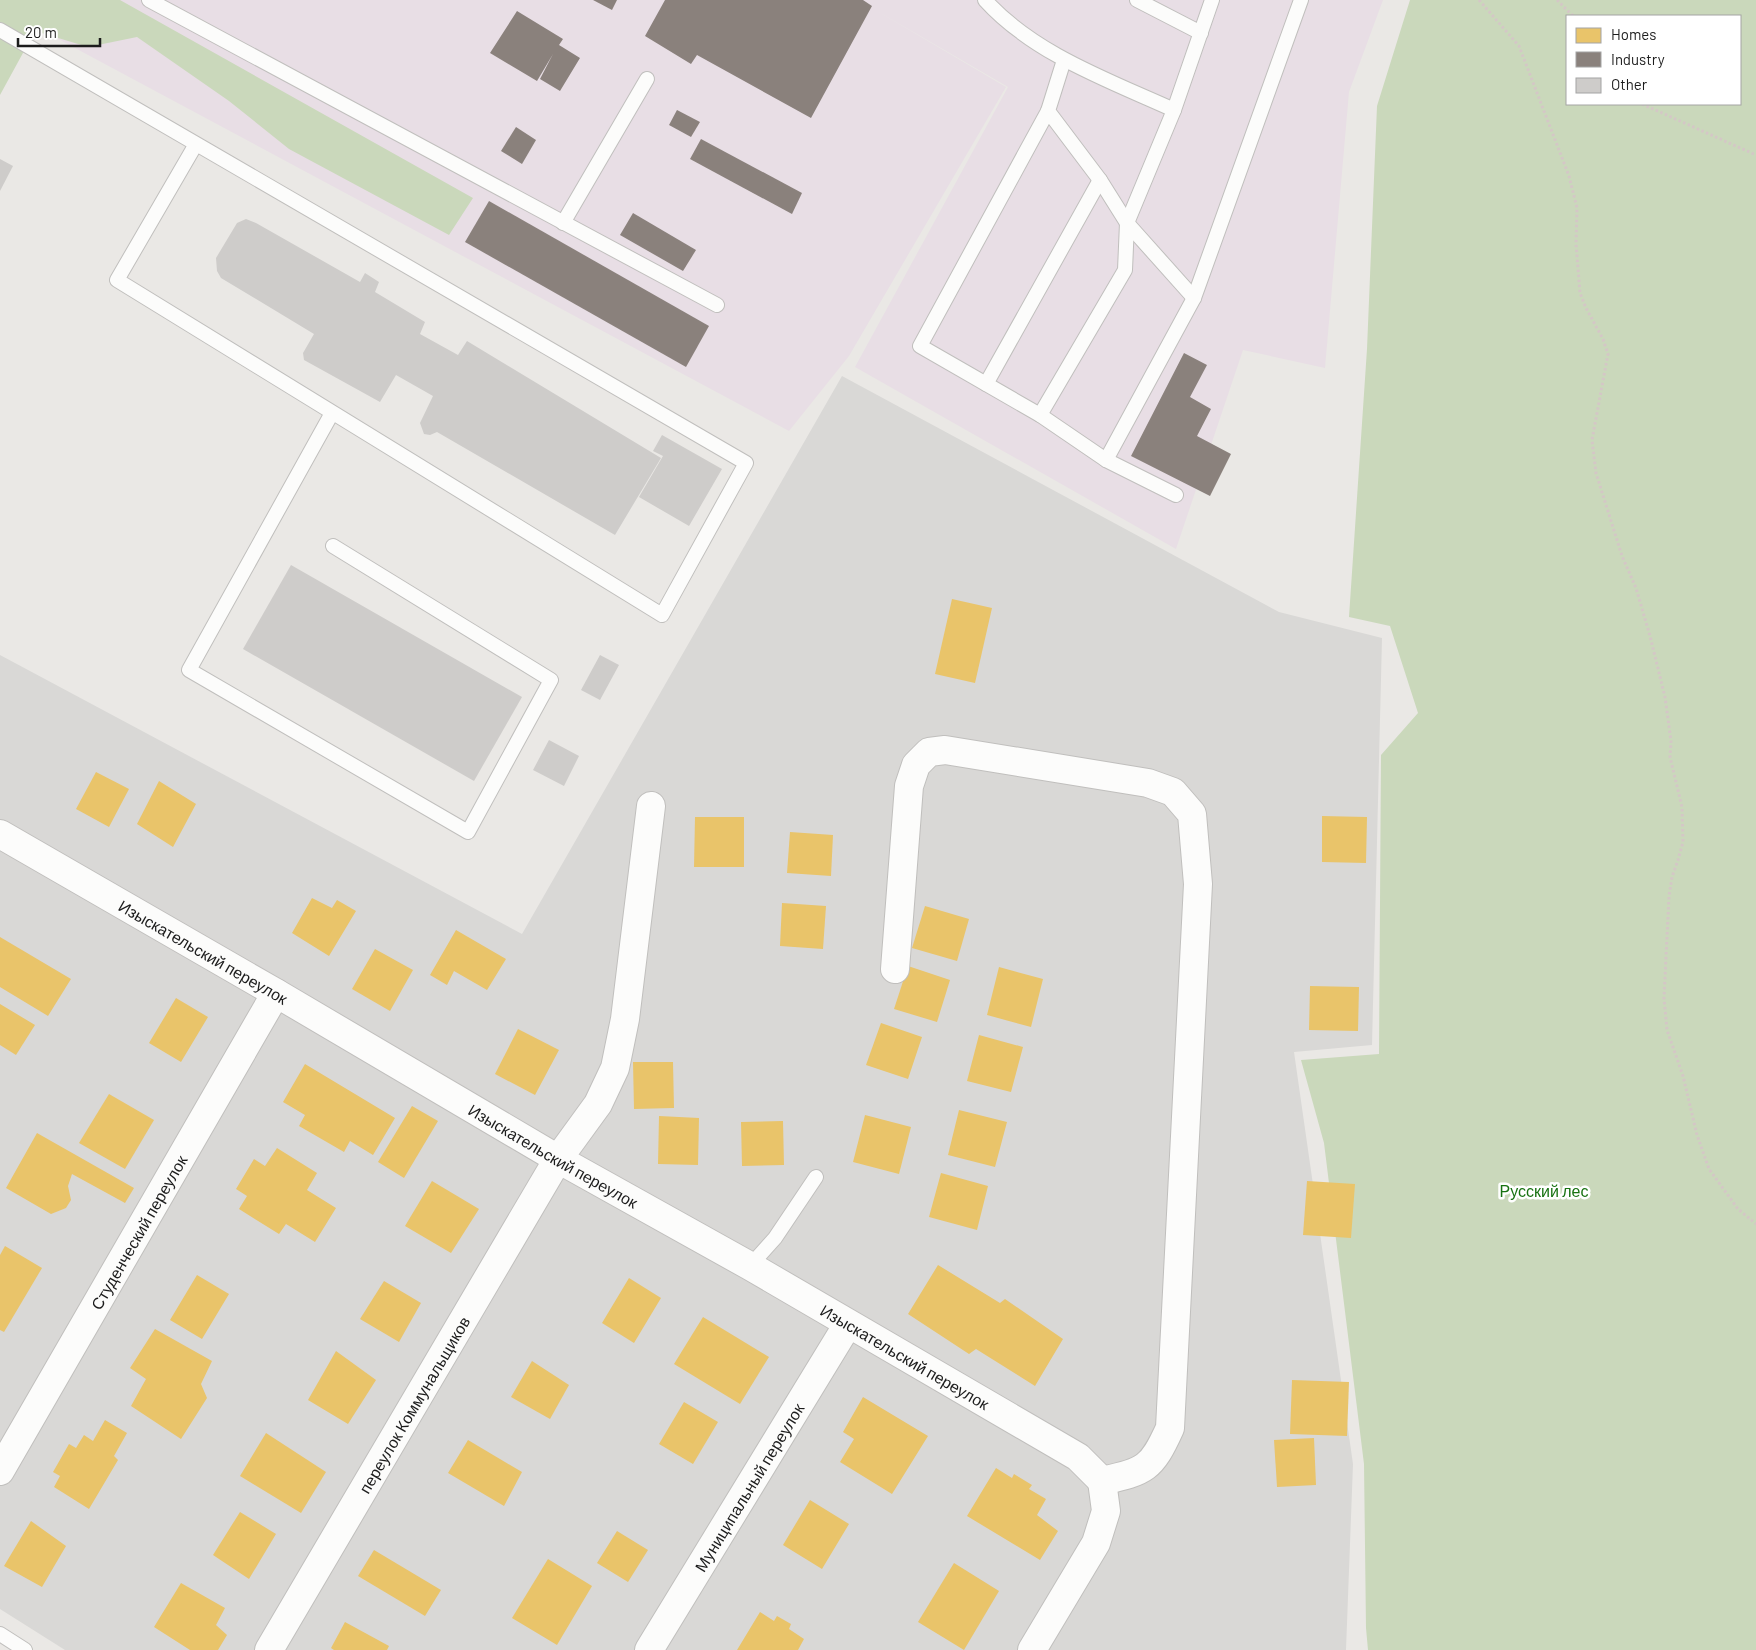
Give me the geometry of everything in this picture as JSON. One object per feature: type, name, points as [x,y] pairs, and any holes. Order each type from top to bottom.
[{"type":"street","points":[[894,969],[909,786],[916,765],[929,752],[946,750],[1148,783],[1173,792],[1192,814],[1198,884],[1170,1428],[1161,1448],[1151,1462],[1136,1473],[1102,1482],[1106,1511],[1096,1544],[1032,1650]]},
{"type":"street","name":"переулок Коммунальщиков","points":[[269,1650],[558,1159],[598,1104],[615,1068],[625,1019],[651,806]]},
{"type":"street","name":"Изыскательский переулок","points":[[0,834],[276,993],[558,1159],[750,1266],[1078,1457],[1102,1482]]},
{"type":"street","name":"Студенческий переулок","points":[[0,1471],[276,993]]},
{"type":"street","name":"Муниципальный переулок","points":[[649,1650],[848,1324]]},
{"type":"lane","points":[[149,0],[717,305]]},
{"type":"lane","points":[[985,0],[1002,18],[1064,60],[1174,110]]},
{"type":"lane","points":[[1137,0],[1201,33]]},
{"type":"lane","points":[[1040,415],[1125,270],[1128,223],[1174,110],[1212,0]]},
{"type":"lane","points":[[1106,460],[1194,298],[1302,0]]},
{"type":"lane","points":[[0,30],[746,463],[662,615],[116,280],[196,144]]},
{"type":"lane","points":[[1064,60],[1048,111],[920,346],[1040,415],[1106,460],[1176,495]]},
{"type":"lane","points":[[563,223],[647,79]]},
{"type":"lane","points":[[1048,111],[1100,180],[1128,223],[1194,298]]},
{"type":"lane","points":[[986,384],[1100,180]]},
{"type":"lane","points":[[332,413],[189,670],[468,832],[551,680],[333,546]]},
{"type":"lane","points":[[750,1266],[775,1238],[816,1177]]},
{"type":"lane","points":[[3,1641],[25,1650]]},
{"type":"path","points":[[1479,0],[1519,46],[1566,168],[1573,192],[1576,208],[1576,244],[1580,293],[1603,339],[1608,354],[1592,440],[1596,473],[1622,556],[1636,588],[1646,620],[1665,697],[1671,741],[1670,757],[1682,807],[1683,842],[1672,877],[1669,896],[1664,998],[1667,1030],[1683,1076],[1697,1135],[1709,1169],[1738,1208],[1756,1224]]},
{"type":"path","points":[[1557,0],[1572,15]]},
{"type":"path","points":[[1644,105],[1756,155]]},
{"type":"shaded area","points":[[29,0],[1383,0],[1349,92],[1325,368],[1243,350],[1176,549],[855,367],[1008,87],[872,8],[1006,87],[849,356],[789,431],[19,18]]},
{"type":"shaded area","points":[[842,376],[1279,612],[1382,638],[1372,1045],[1294,1052],[1353,1464],[1346,1650],[65,1650],[0,1609],[0,655],[522,934]]},
{"type":"green space","points":[[0,0],[120,0],[473,198],[449,235],[289,149],[229,101],[137,37],[88,47],[35,31],[0,95]]},
{"type":"green space","name":"Русский лес","points":[[1410,0],[1756,0],[1756,1650],[1368,1650],[1366,1628],[1364,1464],[1324,1143],[1301,1060],[1379,1054],[1381,755],[1418,713],[1390,626],[1349,617],[1367,349],[1377,106]]},
{"type":"building: Homes","points":[[952,599],[992,608],[975,683],[935,674]]},
{"type":"building: Homes","points":[[96,772],[129,789],[109,827],[76,809]]},
{"type":"building: Homes","points":[[159,781],[196,804],[173,847],[137,824]]},
{"type":"building: Homes","points":[[1322,816],[1367,817],[1366,863],[1322,862]]},
{"type":"building: Homes","points":[[695,817],[744,817],[744,867],[694,867]]},
{"type":"building: Homes","points":[[790,832],[833,835],[831,876],[787,873]]},
{"type":"building: Homes","points":[[312,898],[332,908],[337,900],[356,911],[329,956],[292,933]]},
{"type":"building: Homes","points":[[782,903],[826,906],[823,949],[780,946]]},
{"type":"building: Homes","points":[[925,906],[969,919],[957,961],[912,948]]},
{"type":"building: Homes","points":[[456,930],[506,959],[487,990],[454,971],[447,985],[430,975]]},
{"type":"building: Homes","points":[[0,937],[71,979],[48,1016],[0,987]]},
{"type":"building: Homes","points":[[375,949],[413,970],[390,1011],[352,989]]},
{"type":"building: Homes","points":[[908,966],[950,980],[937,1022],[894,1009]]},
{"type":"building: Homes","points":[[999,967],[1043,979],[1031,1027],[987,1015]]},
{"type":"building: Homes","points":[[1310,986],[1359,987],[1358,1031],[1309,1030]]},
{"type":"building: Homes","points":[[176,998],[208,1017],[181,1062],[149,1043]]},
{"type":"building: Homes","points":[[0,1004],[35,1025],[16,1055],[0,1045]]},
{"type":"building: Homes","points":[[881,1023],[922,1037],[908,1079],[866,1065]]},
{"type":"building: Homes","points":[[518,1029],[559,1050],[535,1095],[495,1074]]},
{"type":"building: Homes","points":[[979,1035],[1023,1047],[1011,1092],[967,1081]]},
{"type":"building: Homes","points":[[633,1062],[673,1062],[674,1108],[634,1109]]},
{"type":"building: Homes","points":[[305,1064],[395,1118],[373,1155],[350,1141],[344,1152],[299,1126],[305,1115],[283,1102]]},
{"type":"building: Homes","points":[[109,1094],[154,1120],[125,1169],[79,1143]]},
{"type":"building: Homes","points":[[412,1106],[438,1121],[404,1178],[378,1162]]},
{"type":"building: Homes","points":[[959,1110],[1007,1122],[995,1167],[948,1155]]},
{"type":"building: Homes","points":[[865,1115],[911,1127],[899,1174],[853,1162]]},
{"type":"building: Homes","points":[[659,1116],[699,1118],[698,1165],[658,1164]]},
{"type":"building: Homes","points":[[783,1121],[784,1165],[742,1166],[741,1122]]},
{"type":"building: Homes","points":[[37,1133],[134,1188],[125,1203],[72,1174],[68,1186],[71,1200],[66,1208],[51,1214],[6,1188]]},
{"type":"building: Homes","points":[[277,1148],[317,1173],[307,1190],[336,1208],[315,1242],[286,1224],[279,1234],[239,1209],[247,1196],[236,1189],[254,1159],[265,1166]]},
{"type":"building: Homes","points":[[941,1173],[988,1186],[977,1230],[929,1217]]},
{"type":"building: Homes","points":[[432,1181],[479,1209],[451,1253],[405,1226]]},
{"type":"building: Homes","points":[[1307,1181],[1355,1184],[1351,1238],[1303,1235]]},
{"type":"building: Homes","points":[[5,1246],[42,1268],[4,1332],[0,1330],[0,1255]]},
{"type":"building: Homes","points":[[938,1265],[1000,1303],[1005,1299],[1063,1339],[1035,1386],[976,1349],[969,1354],[908,1314]]},
{"type":"building: Homes","points":[[197,1275],[229,1294],[202,1339],[170,1320]]},
{"type":"building: Homes","points":[[629,1278],[661,1298],[634,1343],[602,1323]]},
{"type":"building: Homes","points":[[384,1281],[421,1303],[399,1342],[360,1319]]},
{"type":"building: Homes","points":[[703,1317],[769,1357],[740,1404],[674,1364]]},
{"type":"building: Homes","points":[[155,1329],[212,1361],[201,1384],[207,1398],[181,1439],[131,1406],[146,1379],[130,1368]]},
{"type":"building: Homes","points":[[336,1351],[376,1380],[348,1424],[308,1400]]},
{"type":"building: Homes","points":[[532,1361],[569,1385],[550,1419],[511,1397]]},
{"type":"building: Homes","points":[[1292,1380],[1349,1382],[1347,1436],[1290,1434]]},
{"type":"building: Homes","points":[[863,1397],[928,1436],[892,1494],[840,1462],[854,1439],[843,1432]]},
{"type":"building: Homes","points":[[684,1402],[718,1422],[693,1464],[659,1444]]},
{"type":"building: Homes","points":[[105,1420],[127,1433],[114,1456],[118,1460],[89,1509],[54,1487],[60,1476],[53,1472],[69,1444],[76,1448],[84,1435],[93,1441]]},
{"type":"building: Homes","points":[[266,1433],[326,1472],[301,1513],[240,1476]]},
{"type":"building: Homes","points":[[1314,1438],[1316,1485],[1277,1487],[1274,1440]]},
{"type":"building: Homes","points":[[468,1440],[522,1472],[504,1506],[448,1473]]},
{"type":"building: Homes","points":[[996,1468],[1012,1478],[1014,1474],[1032,1485],[1029,1489],[1046,1499],[1037,1515],[1058,1531],[1040,1560],[967,1516]]},
{"type":"building: Homes","points":[[810,1500],[849,1524],[822,1569],[783,1545]]},
{"type":"building: Homes","points":[[240,1512],[276,1534],[249,1579],[213,1555]]},
{"type":"building: Homes","points":[[31,1521],[66,1546],[42,1587],[4,1566]]},
{"type":"building: Homes","points":[[617,1531],[648,1550],[628,1582],[597,1563]]},
{"type":"building: Homes","points":[[374,1550],[441,1590],[425,1616],[358,1576]]},
{"type":"building: Homes","points":[[548,1559],[592,1586],[557,1645],[512,1618]]},
{"type":"building: Homes","points":[[954,1563],[999,1591],[964,1650],[918,1622]]},
{"type":"building: Homes","points":[[181,1583],[225,1608],[216,1625],[227,1635],[218,1650],[190,1650],[154,1627]]},
{"type":"building: Homes","points":[[760,1612],[774,1621],[777,1616],[791,1624],[789,1629],[804,1639],[798,1650],[737,1650]]},
{"type":"building: Homes","points":[[345,1622],[389,1646],[387,1650],[334,1650],[331,1648]]},
{"type":"building: Industry","points":[[593,0],[617,0],[612,10]]},
{"type":"building: Industry","points":[[665,0],[863,0],[872,6],[811,118],[697,55],[691,64],[645,36]]},
{"type":"building: Industry","points":[[517,11],[563,39],[559,45],[580,58],[560,91],[540,79],[553,54],[537,81],[490,53]]},
{"type":"building: Industry","points":[[677,110],[700,122],[691,137],[669,125]]},
{"type":"building: Industry","points":[[516,127],[536,140],[522,164],[501,151]]},
{"type":"building: Industry","points":[[701,139],[802,193],[792,214],[690,159]]},
{"type":"building: Industry","points":[[489,201],[709,326],[686,367],[465,242]]},
{"type":"building: Industry","points":[[633,213],[696,250],[683,271],[620,235]]},
{"type":"building: Industry","points":[[1184,353],[1207,365],[1190,397],[1211,409],[1197,436],[1231,454],[1210,496],[1131,456]]},
{"type":"building: Other","points":[[0,159],[13,166],[0,191]]},
{"type":"building: Other","points":[[246,219],[360,282],[365,273],[379,282],[375,292],[425,322],[420,334],[458,355],[467,341],[661,458],[615,535],[437,432],[430,435],[424,434],[420,423],[433,396],[396,375],[380,402],[304,360],[303,353],[314,334],[221,278],[217,271],[216,258],[237,223]]},
{"type":"building: Other","points":[[662,435],[722,469],[689,526],[639,497],[663,456],[653,451]]},
{"type":"building: Other","points":[[291,565],[522,697],[474,781],[243,649]]},
{"type":"building: Other","points":[[600,655],[619,665],[600,700],[581,690]]},
{"type":"building: Other","points":[[549,740],[579,756],[564,786],[533,770]]}]
